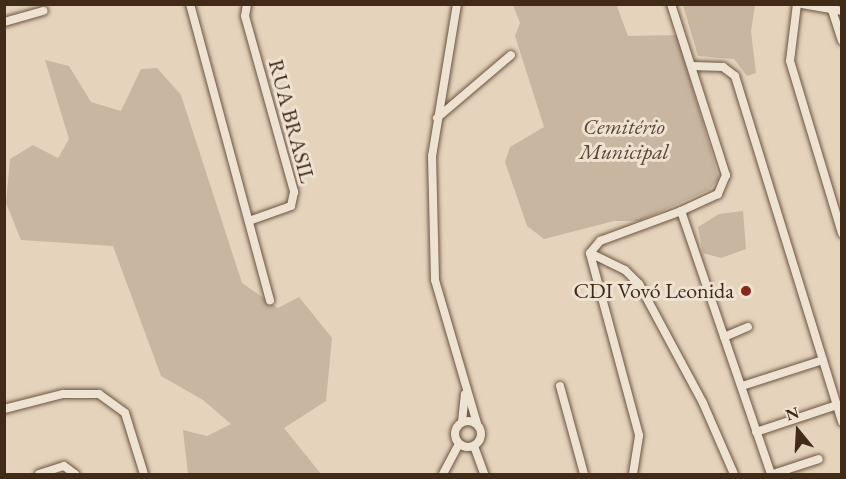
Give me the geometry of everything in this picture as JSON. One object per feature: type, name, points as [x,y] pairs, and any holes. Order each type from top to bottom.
[{"type":"street","points":[[190,4],[252,220],[270,300]]},
{"type":"street","name":"RUA BRASIL","points":[[247,4],[245,16],[294,192],[291,206],[252,220]]},
{"type":"street","points":[[457,4],[437,118],[432,179],[435,280],[465,391],[481,438],[474,446]]},
{"type":"street","points":[[590,253],[600,241],[710,199],[725,181],[692,66],[671,4]]},
{"type":"street","points":[[797,4],[790,61],[842,232]]},
{"type":"street","points":[[802,4],[837,10],[842,40]]},
{"type":"street","points":[[4,22],[44,11]]},
{"type":"street","points":[[437,118],[511,55]]},
{"type":"street","points":[[692,66],[723,67],[735,76],[842,422]]},
{"type":"street","points":[[681,211],[772,474],[819,459]]},
{"type":"street","points":[[590,253],[639,435],[633,474]]},
{"type":"street","points":[[590,253],[625,270],[639,284],[703,403],[734,474]]},
{"type":"street","points":[[724,337],[748,327]]},
{"type":"street","points":[[742,386],[823,360]]},
{"type":"street","points":[[560,386],[584,474]]},
{"type":"street","points":[[443,474],[459,444],[455,430],[462,422],[465,391]]},
{"type":"street","points":[[4,409],[72,393],[99,394],[124,414],[144,474]]},
{"type":"street","points":[[756,432],[837,405]]},
{"type":"street","points":[[462,422],[477,424]]},
{"type":"street","points":[[459,444],[474,446]]},
{"type":"street","points":[[474,446],[483,474]]},
{"type":"street","points":[[39,474],[72,471]]},
{"type":"green space","name":"Cemitério Municipal","points":[[513,5],[617,6],[628,36],[677,35],[719,179],[709,190],[639,221],[614,221],[544,239],[527,226],[505,162],[510,147],[544,127],[515,36],[520,23]]},
{"type":"green space","points":[[683,5],[755,5],[751,31],[756,73],[747,76],[734,59],[698,56]]},
{"type":"green space","points":[[45,60],[69,66],[91,102],[121,111],[141,69],[157,68],[181,95],[242,283],[278,308],[299,297],[332,338],[326,401],[284,428],[321,474],[188,474],[183,430],[207,436],[231,424],[203,400],[161,376],[113,246],[21,240],[6,203],[10,159],[33,145],[58,158],[69,139]]},
{"type":"green space","points":[[743,211],[746,249],[721,258],[703,253],[698,227],[719,214]]},
{"type":"place","name":"CDI Vovó Leonida","points":[[746,291]]}]
